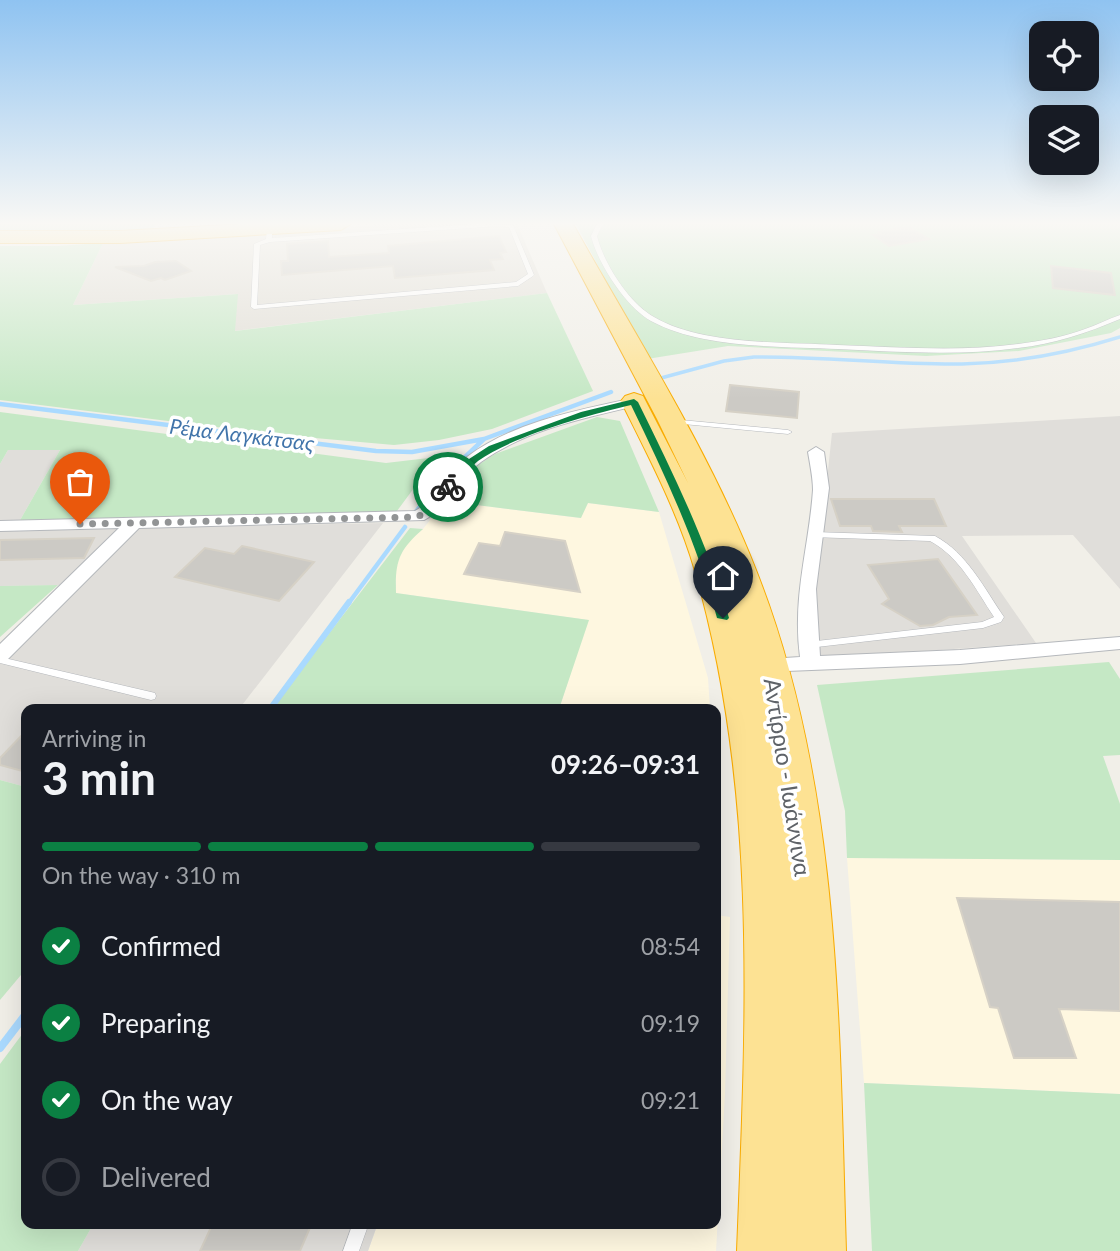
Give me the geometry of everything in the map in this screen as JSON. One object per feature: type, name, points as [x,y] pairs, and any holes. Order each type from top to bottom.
[{"type":"highway","name":"Αντίρριο - Ιωάννινα","points":[[574,282],[667,468],[699,542],[781,660]]},
{"type":"highway","name":"Αντίρριο - Ιωάννινα","points":[[594,282],[728,538],[758,621],[781,660],[788,747],[808,916],[818,1251]]},
{"type":"highway","name":"Αντίρριο - Ιωάννινα","points":[[765,1251],[767,902],[754,753],[781,660]]},
{"type":"street","points":[[0,526],[418,516],[428,511],[472,461],[492,448],[584,414],[634,402]]},
{"type":"street","points":[[816,452],[821,488],[807,589],[781,660],[960,657],[1119,645]]},
{"type":"street","points":[[0,657],[133,524]]},
{"type":"lane","points":[[255,282],[254,307],[520,282]]},
{"type":"lane","points":[[619,282],[635,308],[653,320],[679,331],[708,338],[912,351],[1002,348],[1053,340],[1102,326],[1120,317]]},
{"type":"lane","points":[[669,421],[788,432]]},
{"type":"lane","points":[[781,660],[998,621],[999,617],[953,551],[940,541],[932,538],[814,536]]},
{"type":"lane","points":[[0,657],[151,695]]},
{"type":"lane","points":[[351,1251],[359,1229]]},
{"type":"shaded area","points":[[84,282],[542,282],[547,293],[234,331],[237,294],[73,305]]},
{"type":"shaded area","points":[[1120,416],[1120,589],[1073,535],[962,536],[1036,643],[817,659],[812,618],[832,433]]},
{"type":"shaded area","points":[[8,450],[60,450],[19,522],[0,522],[0,464]]},
{"type":"shaded area","points":[[445,501],[580,518],[588,503],[659,512],[708,678],[710,704],[561,704],[588,620],[396,593],[396,561],[409,541],[423,529]]},
{"type":"shaded area","points":[[383,523],[243,704],[21,704],[21,786],[0,780],[0,664],[82,585],[0,586],[0,531]]},
{"type":"shaded area","points":[[847,858],[1120,860],[1120,1094],[864,1083]]},
{"type":"shaded area","points":[[721,916],[730,917],[721,1164]]},
{"type":"shaded area","points":[[91,1229],[376,1229],[368,1251],[78,1251]]},
{"type":"shaded area","points":[[376,1229],[717,1229],[716,1251],[368,1251]]},
{"type":"green space","points":[[0,282],[84,282],[73,305],[238,294],[235,331],[547,293],[593,391],[492,429],[439,440],[394,445],[281,435],[0,400]]},
{"type":"green space","points":[[607,282],[1120,282],[1120,328],[1111,333],[1019,351],[926,356],[728,346],[647,359]]},
{"type":"green space","points":[[0,412],[386,463],[437,457],[394,515],[19,522],[60,450],[8,450],[0,464]]},
{"type":"green space","points":[[597,417],[620,421],[659,512],[588,503],[581,518],[445,501],[472,469],[495,454]]},
{"type":"green space","points":[[410,528],[423,529],[400,557],[396,572],[396,593],[589,620],[561,704],[275,704]]},
{"type":"green space","points":[[58,585],[0,637],[0,586]]},
{"type":"green space","points":[[1109,662],[1120,679],[1120,755],[1103,756],[1120,804],[1120,860],[847,858],[845,811],[817,685]]},
{"type":"green space","points":[[0,780],[21,786],[21,975],[0,1000]]},
{"type":"green space","points":[[21,1036],[21,1229],[91,1229],[78,1251],[0,1251],[0,1064]]},
{"type":"green space","points":[[864,1083],[1120,1094],[1120,1251],[872,1251]]},
{"type":"building","points":[[1052,282],[1113,282],[1115,295],[1053,288]]},
{"type":"building","points":[[730,385],[799,392],[797,418],[726,411]]},
{"type":"building","points":[[831,499],[934,499],[946,526],[899,526],[902,532],[873,531],[871,526],[840,526]]},
{"type":"building","points":[[505,532],[565,541],[580,592],[464,574],[479,543],[500,546]]},
{"type":"building","points":[[94,538],[84,558],[0,560],[0,540]]},
{"type":"building","points":[[242,546],[314,562],[279,601],[175,577],[205,548],[234,554]]},
{"type":"building","points":[[938,559],[977,615],[949,617],[933,625],[920,626],[882,604],[889,599],[868,565]]},
{"type":"building","points":[[21,736],[21,771],[0,765],[0,758]]},
{"type":"building","points":[[957,898],[1120,902],[1120,1011],[1059,1009],[1076,1058],[1014,1058],[998,1008],[990,1007]]},
{"type":"building","points":[[210,1229],[309,1229],[300,1251],[200,1251]]},
{"type":"waterway","points":[[661,378],[724,361],[754,357],[936,364],[1002,362],[1081,348],[1120,337]]},
{"type":"waterway","points":[[484,439],[611,392]]},
{"type":"waterway","name":"Ρέμα Λαγκάτσας","points":[[0,404],[376,451],[412,452],[484,439]]},
{"type":"waterway","points":[[414,514],[444,477],[484,439]]},
{"type":"waterway","points":[[348,604],[405,527]]},
{"type":"waterway","points":[[274,704],[349,602]]},
{"type":"waterway","points":[[0,1048],[21,1021]]},
{"type":"way so far","points":[[80,524],[414,517],[425,514],[448,487]]},
{"type":"route","points":[[448,487],[472,461],[492,448],[584,414],[634,402],[686,509],[710,570],[723,618]]}]
